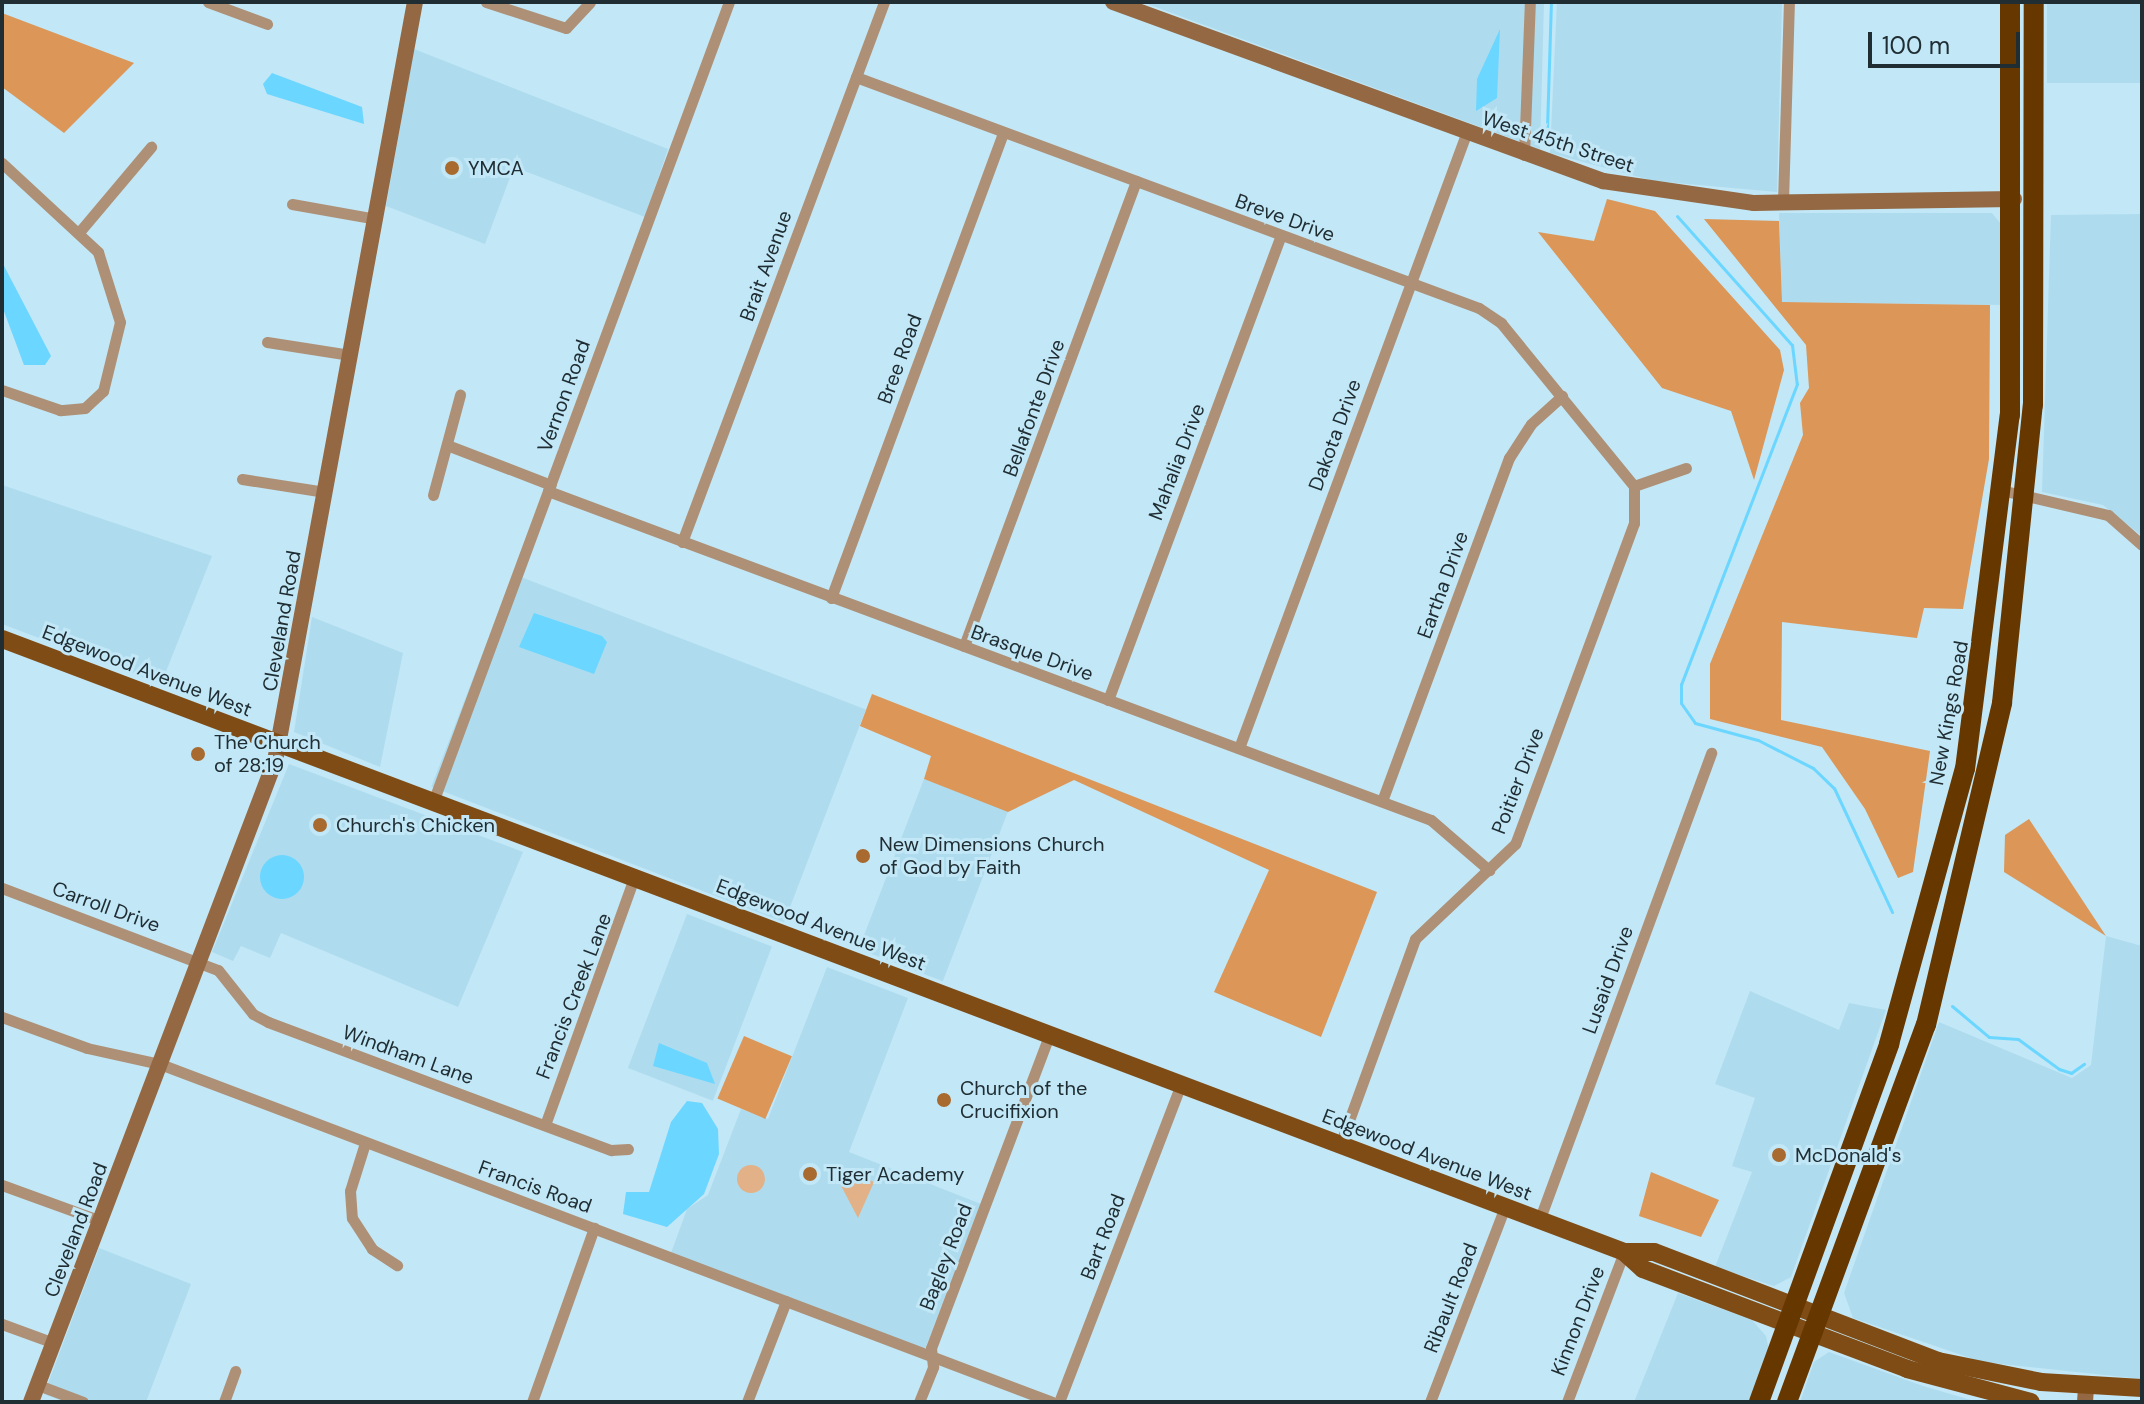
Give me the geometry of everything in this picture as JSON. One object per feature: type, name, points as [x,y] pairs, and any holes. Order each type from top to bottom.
[{"type":"highway","name":"New Kings Road","points":[[1759,1402],[1889,1044],[1965,769],[2005,491],[2014,199],[2010,2]]},
{"type":"highway","points":[[1787,1402],[1926,1025],[1988,776],[2028,496],[2038,159],[2034,2]]},
{"type":"highway","points":[[2037,240],[2014,199],[2038,159]]},
{"type":"main road","name":"Edgewood Avenue West","points":[[2,639],[1539,1221],[1624,1252],[1654,1252],[1817,1325]]},
{"type":"main road","points":[[1817,1325],[1938,1361],[2085,1395],[2142,1388]]},
{"type":"main road","points":[[1817,1325],[1957,1386],[2031,1402]]},
{"type":"street","name":"Cleveland Road","points":[[31,1402],[279,745],[415,2]]},
{"type":"street","points":[[486,2],[557,28],[574,26],[590,2]]},
{"type":"street","name":"Vernon Road","points":[[433,802],[729,2]]},
{"type":"street","name":"Brait Avenue","points":[[682,542],[884,2]]},
{"type":"street","name":"West 45th Street","points":[[1113,2],[1524,155],[1683,197],[1783,202],[2014,199]]},
{"type":"street","points":[[1524,155],[1530,2]]},
{"type":"street","points":[[1783,202],[1789,2]]},
{"type":"street","points":[[213,3],[267,24]]},
{"type":"street","name":"Breve Drive","points":[[856,77],[1491,314],[1634,486]]},
{"type":"street","name":"Bree Road","points":[[831,598],[1003,133]]},
{"type":"street","name":"Dakota Drive","points":[[1239,748],[1466,134]]},
{"type":"street","points":[[81,230],[151,147]]},
{"type":"street","points":[[2,163],[81,230],[115,288],[120,322],[109,378],[85,408],[60,410],[3,394]]},
{"type":"street","name":"Bellafonte Drive","points":[[964,646],[1136,181]]},
{"type":"street","points":[[292,204],[376,219]]},
{"type":"street","name":"Mahalia Drive","points":[[1108,700],[1281,236]]},
{"type":"street","points":[[267,342],[350,355]]},
{"type":"street","points":[[433,495],[460,395]]},
{"type":"street","name":"Eartha Drive","points":[[1382,801],[1509,458],[1531,424],[1562,396]]},
{"type":"street","name":"Brasque Drive","points":[[447,445],[682,542],[1382,801],[1446,829],[1489,870]]},
{"type":"street","points":[[1634,486],[1686,468]]},
{"type":"street","points":[[242,479],[325,492]]},
{"type":"street","name":"Poitier Drive","points":[[1340,1145],[1415,939],[1515,844],[1634,523],[1634,486]]},
{"type":"street","points":[[2005,491],[2108,515],[2142,545]]},
{"type":"street","name":"Lusaid Drive","points":[[1539,1221],[1711,753]]},
{"type":"street","points":[[1965,769],[1988,776]]},
{"type":"street","name":"Francis Creek Lane","points":[[545,1125],[634,878]]},
{"type":"street","name":"Carroll Drive","points":[[2,888],[198,961]]},
{"type":"street","name":"Windham Lane","points":[[198,961],[226,975],[253,1014],[268,1022],[611,1150],[628,1149]]},
{"type":"street","name":"Francis Road","points":[[2,1017],[87,1048],[160,1064],[1052,1402]]},
{"type":"street","name":"Bagley Road","points":[[919,1402],[932,1357],[1049,1035]]},
{"type":"street","name":"Bart Road","points":[[1059,1402],[1181,1085]]},
{"type":"street","points":[[365,1143],[350,1191],[352,1218],[372,1249],[397,1265]]},
{"type":"street","points":[[2,1185],[101,1221]]},
{"type":"street","name":"Ribault Road","points":[[1430,1402],[1505,1207]]},
{"type":"street","points":[[532,1402],[594,1228]]},
{"type":"street","name":"Kinnon Drive","points":[[1567,1402],[1624,1252]]},
{"type":"street","points":[[747,1402],[786,1301]]},
{"type":"street","points":[[2,1324],[54,1343]]},
{"type":"street","points":[[224,1402],[235,1371]]},
{"type":"street","points":[[38,1385],[83,1402]]},
{"type":"shaded area","points":[[1142,2],[1544,2],[1540,149],[1494,132]]},
{"type":"shaded area","points":[[1557,2],[1782,2],[1777,192],[1654,181],[1550,153]]},
{"type":"shaded area","points":[[2047,2],[2142,2],[2142,83],[2047,83]]},
{"type":"shaded area","points":[[2,13],[134,63],[64,133],[2,87]]},
{"type":"shaded area","points":[[414,49],[668,149],[645,217],[514,167],[485,244],[386,206]]},
{"type":"shaded area","points":[[1607,199],[1655,211],[1780,350],[1784,370],[1754,480],[1731,411],[1662,388],[1538,232],[1594,241]]},
{"type":"shaded area","points":[[1779,213],[1992,213],[2001,224],[2002,305],[1782,302]]},
{"type":"shaded area","points":[[2142,214],[2142,536],[2103,505],[2042,492],[2051,215]]},
{"type":"shaded area","points":[[1704,219],[1779,221],[1782,302],[1990,305],[1989,459],[1963,609],[1924,608],[1917,638],[1782,622],[1781,720],[1930,751],[1913,872],[1898,878],[1865,809],[1822,747],[1710,719],[1710,664],[1803,435],[1800,403],[1809,388],[1806,345]]},
{"type":"shaded area","points":[[2,485],[212,556],[161,684],[2,624]]},
{"type":"shaded area","points":[[513,574],[866,709],[784,922],[431,787]]},
{"type":"shaded area","points":[[312,617],[403,653],[380,767],[294,732]]},
{"type":"shaded area","points":[[872,694],[1377,892],[1321,1037],[1214,992],[1269,870],[1074,780],[1008,812],[924,779],[931,756],[860,726]]},
{"type":"shaded area","points":[[289,764],[523,852],[458,1007],[281,933],[270,958],[241,946],[233,961],[212,952]]},
{"type":"shaded area","points":[[924,779],[1008,811],[943,981],[859,949]]},
{"type":"shaded area","points":[[2029,819],[2106,936],[2004,872],[2005,835]]},
{"type":"shaded area","points":[[687,914],[772,947],[713,1101],[628,1068]]},
{"type":"shaded area","points":[[2106,936],[2142,946],[2142,1379],[1982,1362],[1853,1318],[1844,1293],[1939,1022],[2072,1078],[2091,1065]]},
{"type":"shaded area","name":"Tiger Academy","points":[[827,967],[908,998],[849,1152],[981,1204],[925,1349],[671,1253],[687,1209],[708,1195],[741,1109],[768,1119]]},
{"type":"shaded area","points":[[1750,991],[1839,1030],[1849,1003],[1886,1010],[1791,1277],[1774,1286],[1715,1267],[1752,1172],[1732,1166],[1755,1098],[1715,1084]]},
{"type":"shaded area","points":[[744,1036],[792,1056],[765,1119],[717,1099]]},
{"type":"shaded area","points":[[751,1165],[761,1169],[765,1179],[761,1189],[751,1193],[741,1189],[737,1179],[741,1169]]},
{"type":"shaded area","points":[[849,1171],[874,1182],[858,1218],[838,1180]]},
{"type":"shaded area","points":[[1651,1172],[1719,1200],[1701,1237],[1639,1216]]},
{"type":"shaded area","points":[[99,1248],[191,1284],[146,1402],[65,1402],[44,1394]]},
{"type":"shaded area","points":[[1678,1293],[1752,1320],[1766,1336],[1769,1350],[1753,1402],[1634,1402]]},
{"type":"shaded area","points":[[1829,1352],[1978,1402],[1800,1402],[1814,1362]]},
{"type":"water","points":[[1500,29],[1497,98],[1476,111],[1477,79]]},
{"type":"water","points":[[272,73],[362,107],[364,124],[267,94],[263,84]]},
{"type":"water","points":[[2,262],[51,356],[45,365],[24,365],[2,306]]},
{"type":"water","points":[[534,613],[602,636],[607,642],[594,674],[519,647]]},
{"type":"water","points":[[282,855],[297,862],[304,877],[297,892],[282,899],[267,892],[260,877],[267,862]]},
{"type":"water","points":[[659,1043],[707,1063],[715,1084],[653,1066]]},
{"type":"water","points":[[687,1101],[702,1103],[718,1129],[719,1154],[704,1194],[667,1227],[623,1214],[626,1192],[649,1192],[671,1122]]},
{"type":"waterway","points":[[1547,128],[1551,2]]},
{"type":"waterway","points":[[1677,216],[1792,345],[1797,384],[1681,684],[1681,703],[1695,723],[1758,740],[1813,768],[1834,788],[1892,912]]},
{"type":"waterway","points":[[1952,1006],[1989,1037],[2018,1039],[2059,1069],[2071,1073],[2084,1064]]},
{"type":"place","name":"YMCA","points":[[452,168]]},
{"type":"place","name":"The Church of 28:19","points":[[198,754]]},
{"type":"place","name":"Church's Chicken","points":[[320,825]]},
{"type":"place","name":"New Dimensions Church of God by Faith","points":[[863,856]]},
{"type":"place","name":"Church of the Crucifixion","points":[[944,1100]]},
{"type":"place","name":"McDonald's","points":[[1779,1155]]},
{"type":"place","name":"Tiger Academy","points":[[810,1174]]}]
